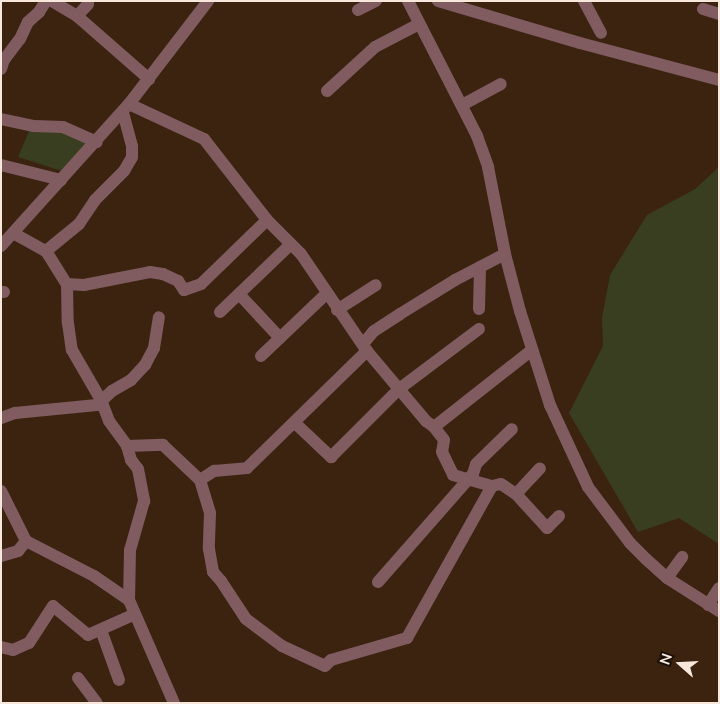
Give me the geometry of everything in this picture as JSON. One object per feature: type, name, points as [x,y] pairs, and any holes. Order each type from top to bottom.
[{"type":"street","points":[[1,69],[4,60],[20,39],[28,22],[39,12],[46,1]]},
{"type":"street","points":[[52,1],[77,16],[149,79]]},
{"type":"street","points":[[77,16],[88,4],[88,1]]},
{"type":"street","points":[[1,246],[126,108],[208,1]]},
{"type":"street","points":[[358,10],[376,1]]},
{"type":"street","points":[[438,1],[580,43],[719,80]]},
{"type":"street","points":[[584,1],[601,33]]},
{"type":"street","points":[[412,2],[419,24],[477,136],[488,167],[505,254],[532,350],[550,405],[588,487],[630,544],[667,578],[713,608],[719,588]]},
{"type":"street","points":[[703,9],[719,14]]},
{"type":"street","points":[[328,91],[375,47],[419,24]]},
{"type":"street","points":[[462,105],[501,84]]},
{"type":"street","points":[[126,108],[204,139],[267,220],[301,254],[326,294],[365,348],[444,440],[442,452],[453,475],[492,486],[501,484],[516,494],[547,528],[559,516]]},
{"type":"street","points":[[46,251],[79,224],[94,200],[124,171],[132,157],[126,108]]},
{"type":"street","points":[[1,119],[34,126],[62,127],[97,142]]},
{"type":"street","points":[[1,165],[61,180]]},
{"type":"street","points":[[68,284],[84,285],[150,272],[163,274],[178,281],[184,290],[201,284],[267,220]]},
{"type":"street","points":[[13,233],[46,251],[68,284],[68,324],[72,350],[101,400],[109,420],[127,446],[131,460],[138,469],[144,500],[130,550],[129,600],[174,703]]},
{"type":"street","points":[[220,312],[291,244]]},
{"type":"street","points":[[200,480],[214,471],[247,468],[295,423],[365,348],[374,331],[505,254]]},
{"type":"street","points":[[479,309],[480,267]]},
{"type":"street","points":[[337,310],[376,285]]},
{"type":"street","points":[[238,294],[280,338]]},
{"type":"street","points":[[261,356],[326,294]]},
{"type":"street","points":[[1,418],[15,413],[97,405],[101,400],[131,380],[145,365],[154,348],[159,317]]},
{"type":"street","points":[[295,423],[331,457],[399,389],[479,329]]},
{"type":"street","points":[[434,427],[532,350]]},
{"type":"street","points":[[378,582],[473,474],[476,464],[512,429]]},
{"type":"street","points":[[127,446],[162,445],[200,480],[210,513],[209,549],[213,572],[222,580],[246,619],[282,646],[325,666],[331,660],[407,638],[492,486]]},
{"type":"street","points":[[516,494],[540,468]]},
{"type":"street","points":[[1,491],[26,541],[94,576],[129,600]]},
{"type":"street","points":[[1,556],[18,551],[26,541]]},
{"type":"street","points":[[667,578],[682,557]]},
{"type":"street","points":[[1,647],[13,650],[29,643],[52,606],[88,635],[134,614]]},
{"type":"street","points":[[101,630],[119,680]]},
{"type":"street","points":[[78,678],[97,703]]},
{"type":"green space","points":[[30,129],[62,129],[88,142],[62,171],[18,157]]},
{"type":"green space","points":[[719,167],[719,544],[679,518],[638,532],[569,413],[603,346],[602,318],[610,275],[647,215],[695,189]]}]
